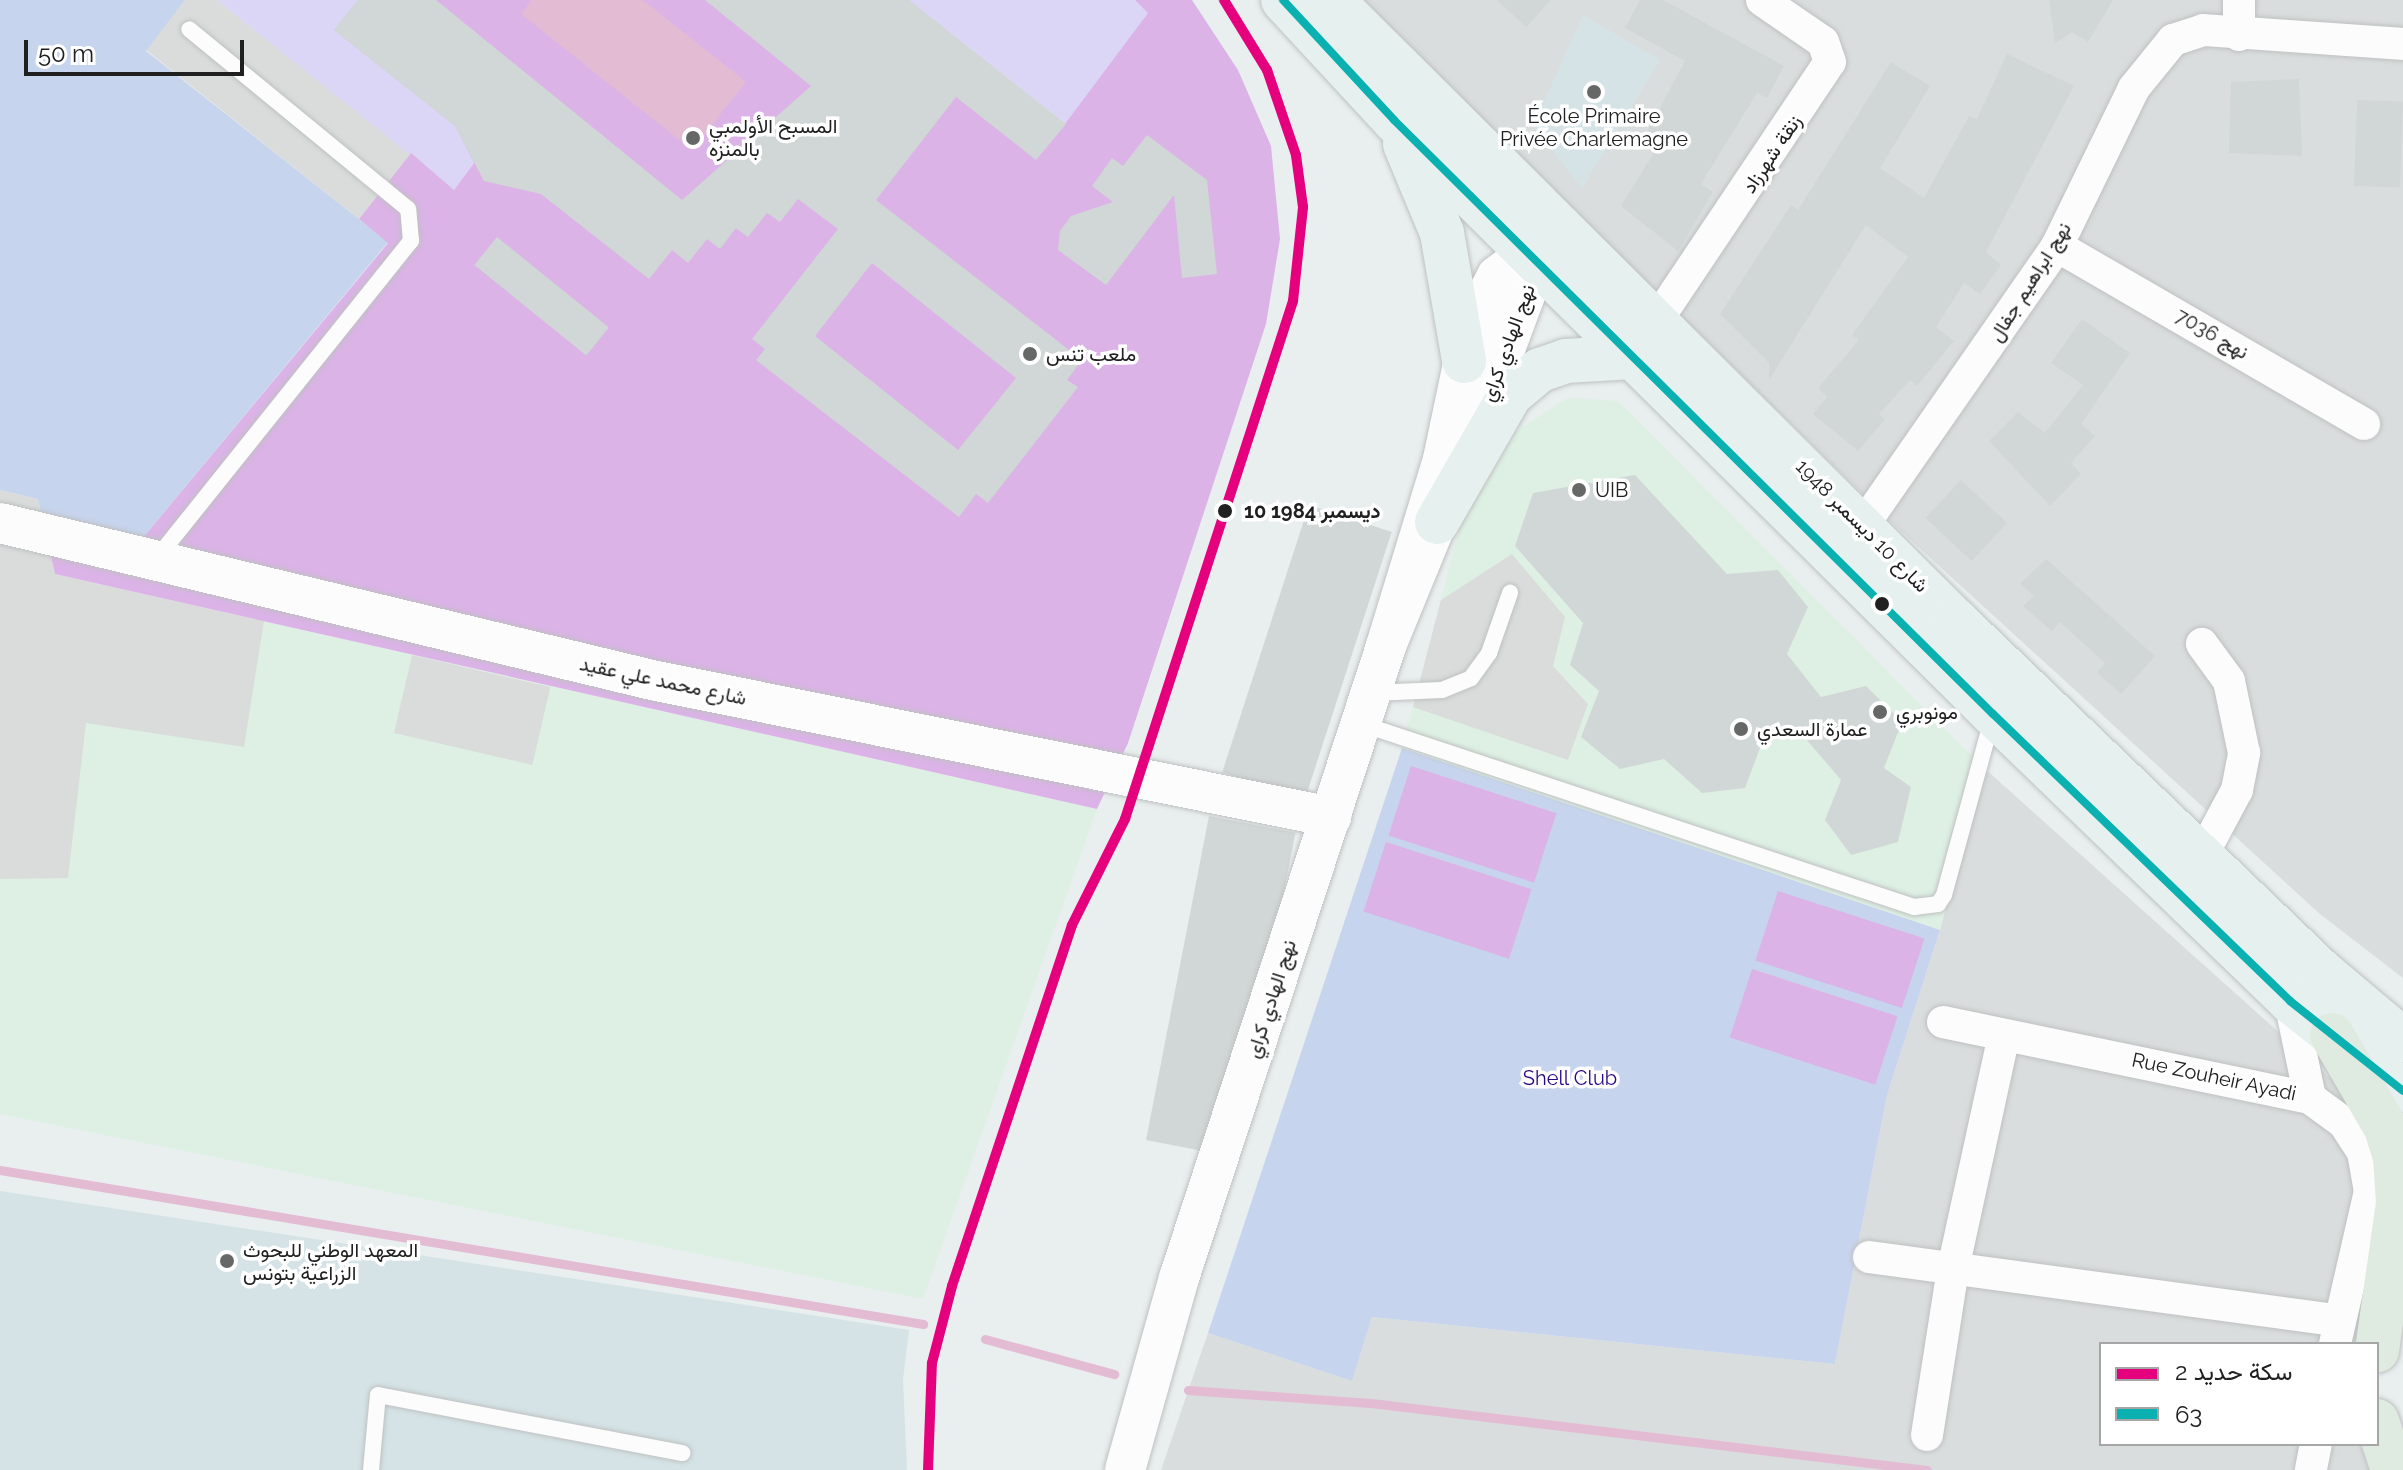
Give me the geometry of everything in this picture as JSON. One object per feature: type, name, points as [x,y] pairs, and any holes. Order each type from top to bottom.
[{"type":"highway","points":[[2332,1035],[2386,1128],[2395,1157],[2398,1203],[2378,1342]]},
{"type":"highway","points":[[2379,1427],[2393,1470]]},
{"type":"main road","name":"شارع 10 ديسمبر 1948","points":[[1283,0],[1394,120],[1537,263],[1644,340],[2191,875],[2290,1001],[2403,1091]]},
{"type":"main road","name":"شارع 10 ديسمبر 1948","points":[[1332,0],[1590,258],[1644,340]]},
{"type":"main road","points":[[1394,120],[1442,233],[1464,361]]},
{"type":"main road","points":[[1551,220],[1537,263],[1590,258]]},
{"type":"main road","points":[[1437,522],[1510,395],[1540,370],[1644,340]]},
{"type":"main road","name":"شارع 10 ديسمبر 1948","points":[[1851,542],[1993,714],[2191,875],[2403,1040]]},
{"type":"street","name":"زنقة شهرزاد","points":[[1644,340],[1830,62],[1823,42],[1762,0]]},
{"type":"street","points":[[2239,0],[2239,35]]},
{"type":"street","name":"نهج ابراهيم جفال","points":[[1851,542],[2057,246],[2134,88],[2173,40],[2203,30],[2239,35],[2403,44]]},
{"type":"street","name":"نهج 7036","points":[[2057,246],[2364,424]]},
{"type":"street","name":"نهج الهادي كراي","points":[[1125,1470],[1157,1352],[1386,646],[1443,459],[1464,361],[1488,287],[1514,263],[1537,263],[1386,646]]},
{"type":"street","name":"شارع محمد علي عقيد","points":[[0,523],[152,564],[652,680],[1331,817]]},
{"type":"street","points":[[2191,875],[2237,790],[2244,753],[2229,681],[2202,644]]},
{"type":"street","points":[[2290,1001],[2310,1098]]},
{"type":"street","name":"Rue Zouheir Ayadi","points":[[1943,1022],[2310,1098],[2344,1123],[2363,1152],[2370,1191],[2338,1332]]},
{"type":"street","points":[[1927,1435],[1953,1269],[2004,1035]]},
{"type":"street","points":[[1869,1257],[2338,1332]]},
{"type":"street","name":"نهج الهادي كراي","points":[[1104,1470],[1157,1352]]},
{"type":"lane","points":[[152,564],[411,241],[408,209],[189,29]]},
{"type":"lane","points":[[1366,708],[1442,690],[1471,678],[1489,653],[1510,593]]},
{"type":"lane","points":[[1366,708],[1914,907],[1938,904],[1944,895],[1993,714]]},
{"type":"lane","points":[[371,1470],[378,1395],[683,1453]]},
{"type":"shaded area","points":[[185,0],[217,0],[411,153],[359,219],[146,50]]},
{"type":"shaded area","points":[[217,0],[358,0],[334,30],[455,126],[474,163],[454,190]]},
{"type":"shaded area","points":[[358,0],[909,0],[1065,124],[1148,13],[1135,0],[1192,0],[1238,70],[1271,146],[1280,239],[1266,324],[1128,743],[1097,809],[55,574],[43,522],[142,539],[388,243],[359,219],[411,153],[454,190],[474,163],[455,126],[334,30]]},
{"type":"shaded area","points":[[532,0],[643,0],[746,82],[692,150],[521,14]]},
{"type":"shaded area","points":[[909,0],[1135,0],[1149,13],[1066,124]]},
{"type":"shaded area","points":[[1358,0],[2403,0],[2403,978],[2320,914],[1891,522]]},
{"type":"shaded area","name":"École Primaire Privée Charlemagne","points":[[1583,15],[1660,60],[1582,188],[1533,126]]},
{"type":"shaded area","points":[[1567,398],[1618,401],[1983,767],[1940,930],[1402,748],[1462,520],[1517,431]]},
{"type":"shaded area","points":[[0,490],[38,499],[55,574],[264,621],[244,747],[86,723],[68,878],[0,879]]},
{"type":"shaded area","points":[[1512,554],[1565,617],[1553,666],[1588,704],[1568,760],[1413,707],[1441,600]]},
{"type":"shaded area","points":[[0,562],[1097,809],[923,1299],[0,1114]]},
{"type":"shaded area","points":[[412,655],[550,687],[532,765],[394,733]]},
{"type":"shaded area","points":[[1411,766],[1557,813],[1534,883],[1388,835]]},
{"type":"shaded area","points":[[1983,767],[2341,1088],[2379,1136],[2359,1342],[2099,1342],[2099,1446],[2361,1446],[2369,1470],[1161,1470],[1208,1333],[1352,1381],[1372,1317],[1835,1364],[1887,1095],[1940,930]]},
{"type":"shaded area","points":[[1386,842],[1532,889],[1509,959],[1363,911]]},
{"type":"shaded area","points":[[1778,891],[1924,939],[1902,1008],[1755,960]]},
{"type":"shaded area","points":[[1752,969],[1898,1016],[1875,1085],[1730,1037]]},
{"type":"shaded area","name":"المعهد الوطني للبحوث الزراعية بتونس","points":[[0,1191],[909,1330],[903,1380],[907,1470],[0,1470]]},
{"type":"green space","points":[[0,0],[185,0],[146,51],[388,242],[142,539],[43,522],[38,499],[0,490]]},
{"type":"green space","name":"Shell Club","points":[[1402,748],[1940,930],[1887,1095],[1835,1364],[1372,1317],[1352,1381],[1208,1333]]},
{"type":"building","name":"المسبح الأولمبي بالمنزه","points":[[358,0],[436,0],[682,200],[811,86],[705,0],[909,0],[1066,124],[1036,160],[956,97],[876,200],[1082,360],[1067,380],[1078,387],[988,503],[976,494],[959,517],[756,360],[765,349],[752,339],[838,229],[798,199],[780,222],[767,213],[748,237],[736,228],[720,249],[707,239],[688,263],[672,250],[649,279],[541,194],[484,181],[455,126],[334,30]],"holes":[[[872,263],[1016,378],[958,450],[815,336]]]},
{"type":"building","points":[[1497,0],[1551,0],[1526,27]]},
{"type":"building","points":[[1640,0],[1663,0],[1784,66],[1767,98],[1757,93],[1701,184],[1713,192],[1678,251],[1621,206],[1662,140],[1647,132],[1685,61],[1625,28]]},
{"type":"building","points":[[2049,0],[2113,0],[2088,42],[2072,32],[2055,43]]},
{"type":"building","points":[[2007,54],[2074,86],[1986,252],[2001,265],[1980,294],[1964,283],[1936,327],[1954,341],[1917,386],[1910,380],[1879,414],[1885,419],[1858,451],[1813,414],[1827,397],[1818,388],[1859,340],[1852,335],[1908,257],[1866,225],[1769,380],[1769,363],[1720,314],[1791,205],[1798,210],[1891,62],[1930,86],[1880,168],[1924,198],[1969,116],[1977,119]]},
{"type":"building","points":[[2299,79],[2302,156],[2229,153],[2231,82]]},
{"type":"building","points":[[2357,100],[2403,102],[2400,188],[2354,186]]},
{"type":"building","points":[[1147,135],[1207,180],[1217,274],[1182,278],[1174,195],[1106,285],[1058,250],[1060,231],[1071,216],[1113,202],[1092,186],[1112,158],[1123,166]]},
{"type":"building","points":[[497,237],[609,328],[586,356],[474,265]]},
{"type":"building","points":[[2082,319],[2130,353],[2081,424],[2095,436],[2071,463],[2081,474],[2050,506],[1989,441],[2018,412],[2045,433],[2083,385],[2051,363]]},
{"type":"building","points":[[1635,475],[1727,574],[1778,570],[1808,607],[1787,654],[1821,697],[1866,686],[1902,722],[1884,768],[1911,787],[1898,842],[1851,855],[1825,820],[1841,780],[1806,739],[1763,740],[1745,788],[1702,793],[1664,759],[1620,769],[1581,737],[1599,691],[1570,665],[1583,623],[1515,546],[1533,493]]},
{"type":"building","points":[[1961,480],[2007,523],[1972,561],[1926,518]]},
{"type":"building","points":[[1309,505],[1392,532],[1305,799],[1222,772]]},
{"type":"building","points":[[2046,559],[2155,656],[2121,694],[2097,672],[2105,663],[2060,622],[2052,631],[2023,606],[2034,596],[2020,584]]},
{"type":"building","points":[[1209,816],[1295,833],[1232,1157],[1146,1140]]},
{"type":"waterway","points":[[0,1170],[923,1324]]},
{"type":"waterway","points":[[985,1339],[1114,1374]]},
{"type":"waterway","points":[[1188,1390],[1371,1403],[1927,1470]]},
{"type":"rail line","name":"2","points":[[928,1470],[932,1363],[952,1286],[1072,925],[1125,819],[1293,301],[1303,207],[1296,155],[1267,70],[1224,0]]},
{"type":"transit line","name":"63","points":[[1283,0],[1394,120],[1993,714],[2290,1001],[2403,1091]]},
{"type":"place","name":"École Primaire Privée Charlemagne","points":[[1594,92]]},
{"type":"place","name":"المسبح الأولمبي بالمنزه","points":[[693,138]]},
{"type":"place","name":"ملعب تنس","points":[[1030,354]]},
{"type":"place","name":"UIB","points":[[1579,490]]},
{"type":"place","name":"10 ديسمبر 1984","points":[[1225,511]]},
{"type":"place","name":"مونوبري","points":[[1880,712]]},
{"type":"place","name":"عمارة السعدي","points":[[1741,729]]},
{"type":"place","name":"المعهد الوطني للبحوث الزراعية بتونس","points":[[227,1261]]}]
